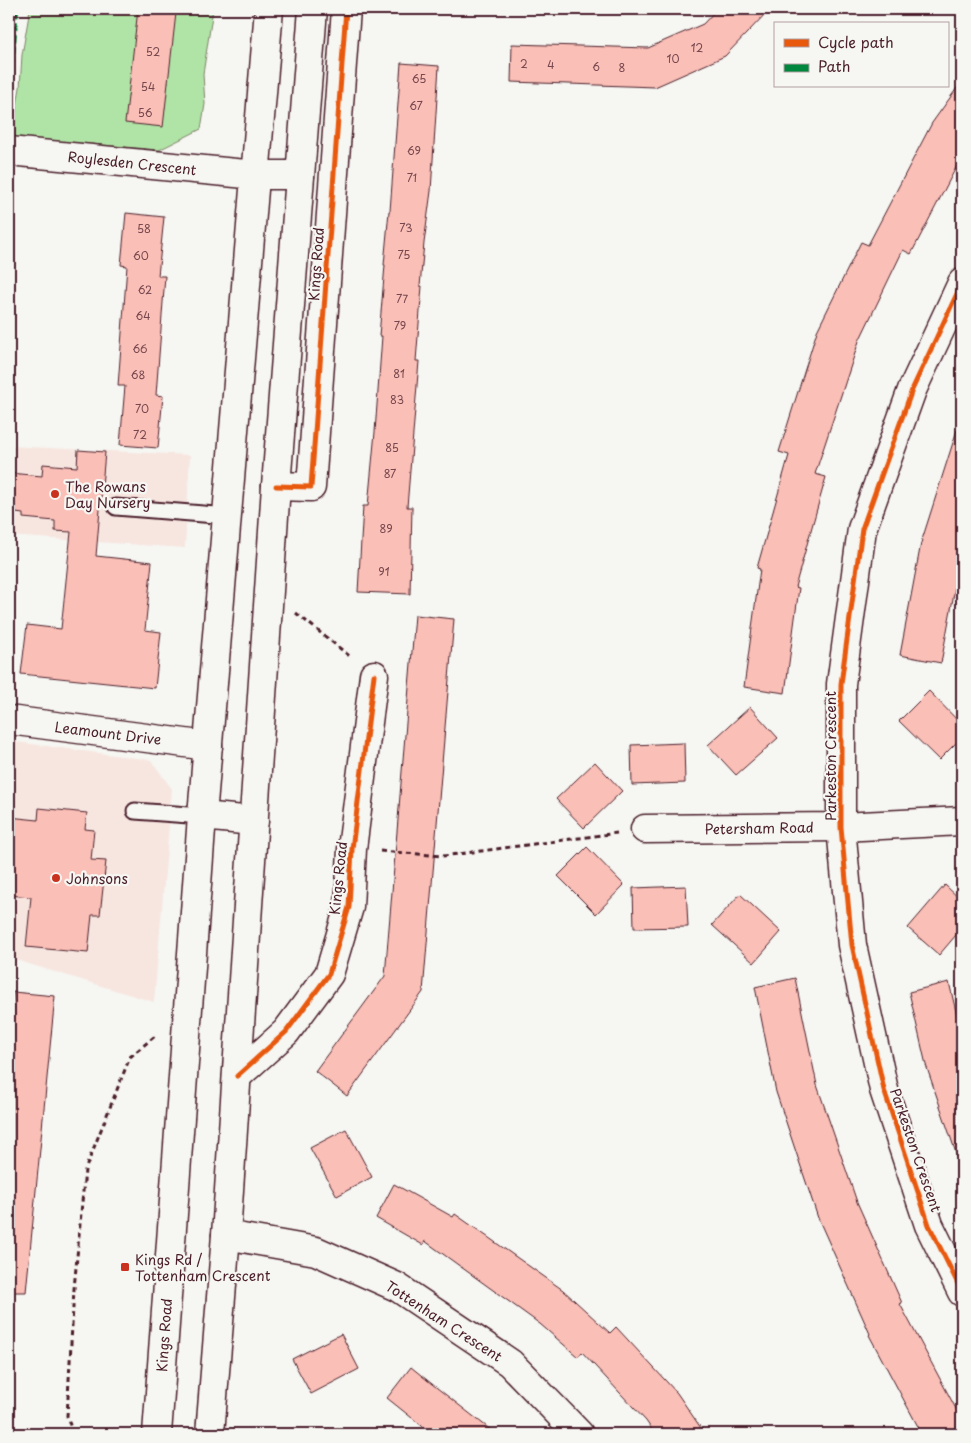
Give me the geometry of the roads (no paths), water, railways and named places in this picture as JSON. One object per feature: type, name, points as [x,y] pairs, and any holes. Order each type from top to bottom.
[{"type":"street","name":"Kings Road","points":[[157,1434],[202,816],[269,9]]},
{"type":"street","name":"Kings Road","points":[[210,1434],[226,1235],[276,486],[313,9]]},
{"type":"street","name":"Kings Road","points":[[276,486],[311,487],[346,9]]},
{"type":"street","name":"Roylesden Crescent","points":[[9,151],[256,175],[300,175]]},
{"type":"street","name":"Parkeston Crescent","points":[[962,283],[912,390],[862,529],[841,684],[841,826],[852,945],[884,1090],[930,1225],[962,1292]]},
{"type":"street","name":"Kings Road","points":[[237,1076],[286,1032],[329,974],[349,907],[352,849],[374,675]]},
{"type":"street","name":"Leamount Drive","points":[[9,720],[208,746]]},
{"type":"street","points":[[202,816],[254,821]]},
{"type":"street","name":"Petersham Road","points":[[645,829],[841,826],[962,821]]},
{"type":"street","name":"Tottenham Crescent","points":[[226,1235],[316,1251],[397,1287],[510,1363],[579,1434]]},
{"type":"lane","points":[[116,507],[228,516]]},
{"type":"lane","points":[[135,811],[202,816]]},
{"type":"place","name":"The Rowans Day Nursery","points":[[55,494]]},
{"type":"place","name":"Johnsons","points":[[56,878]]},
{"type":"place","name":"Kings Rd / Tottenham Crescent","points":[[125,1267]]}]
